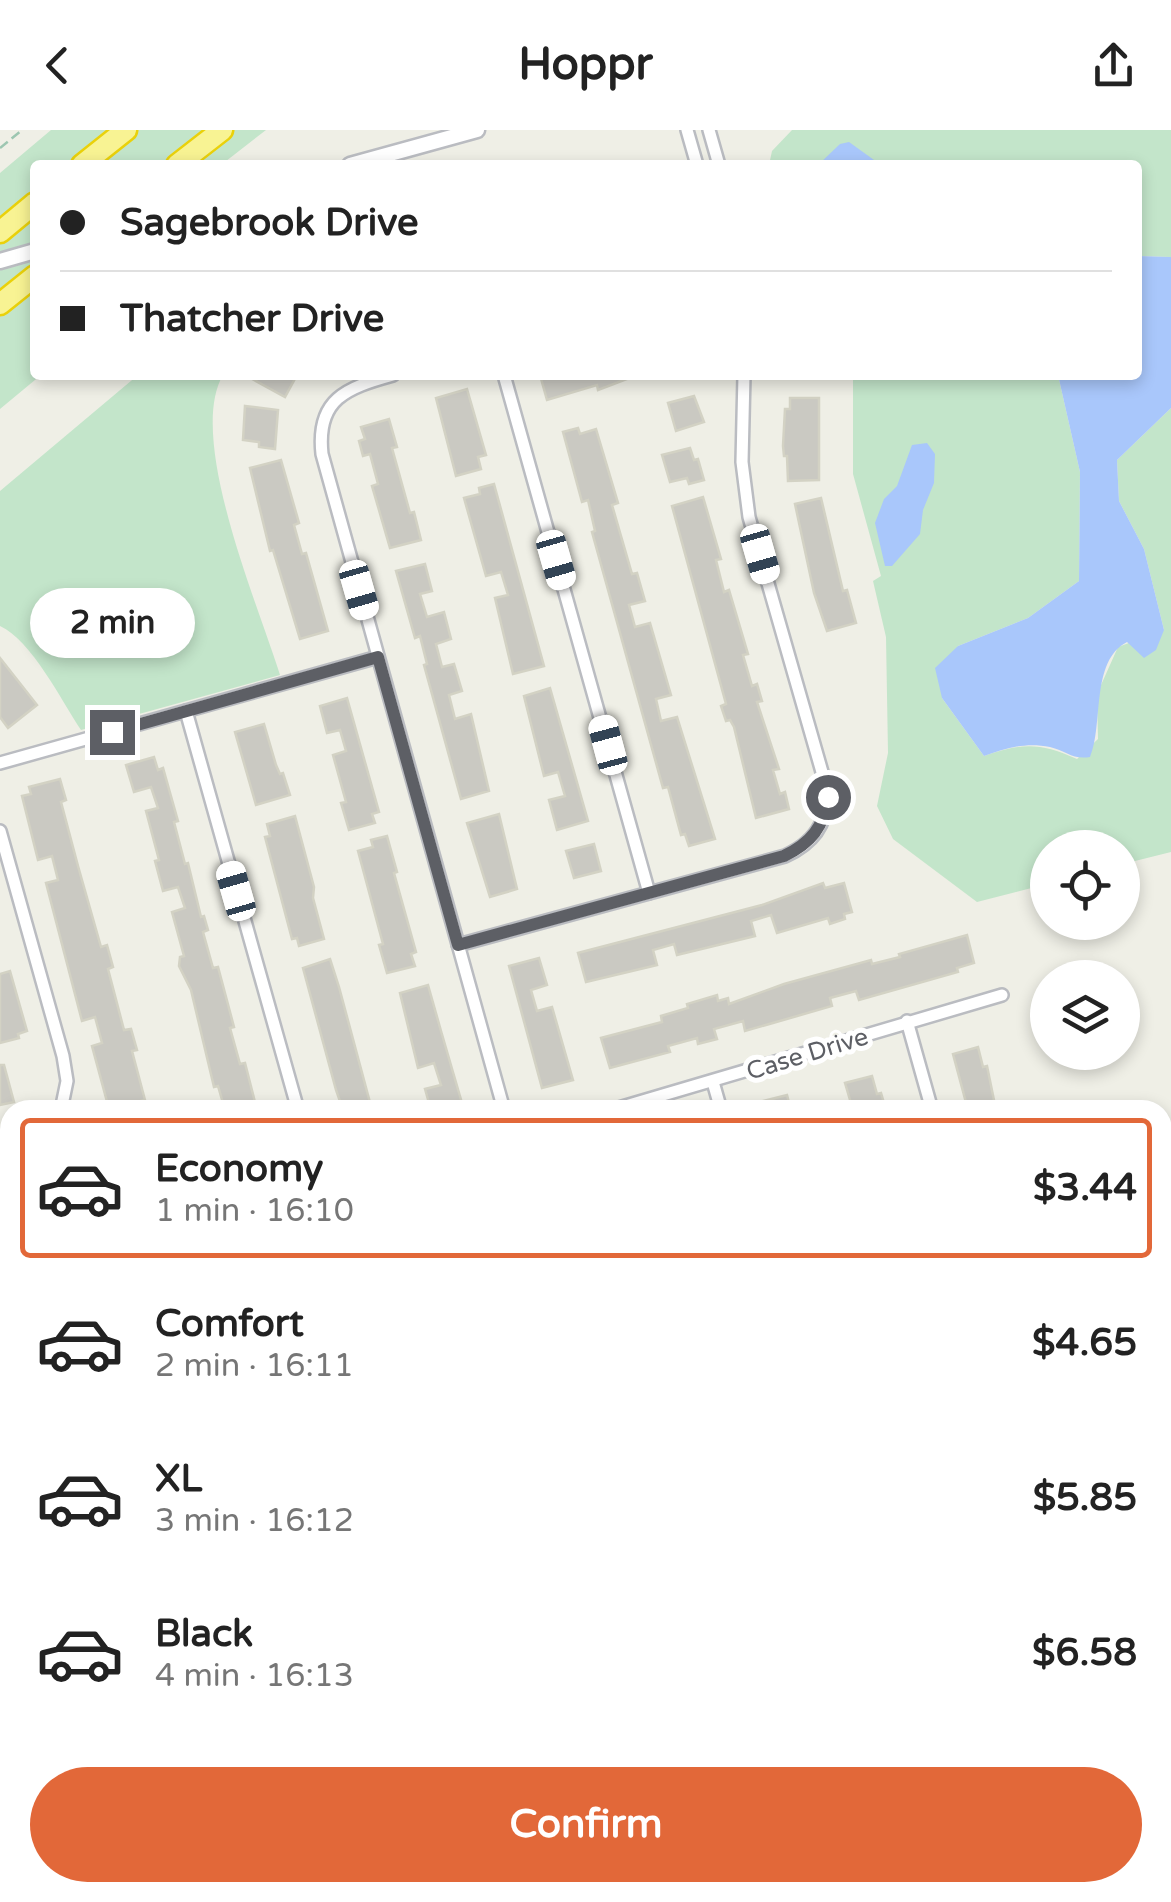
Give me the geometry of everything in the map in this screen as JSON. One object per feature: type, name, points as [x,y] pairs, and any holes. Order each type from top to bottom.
[{"type":"highway","points":[[88,160],[126,130]]},
{"type":"highway","points":[[184,160],[222,130]]},
{"type":"highway","points":[[0,232],[30,207]]},
{"type":"highway","points":[[0,304],[30,280]]},
{"type":"street","points":[[368,160],[477,130]]},
{"type":"street","points":[[686,130],[696,160]]},
{"type":"street","points":[[709,130],[718,160]]},
{"type":"street","points":[[0,261],[30,252]]},
{"type":"street","points":[[380,380],[342,394],[323,417],[322,454],[501,1100]]},
{"type":"street","points":[[505,380],[649,893]]},
{"type":"street","points":[[458,945],[784,856],[811,840],[826,813],[824,780],[749,517],[742,462],[744,380]]},
{"type":"street","points":[[0,763],[378,657]]},
{"type":"street","points":[[186,711],[295,1100]]},
{"type":"street","points":[[0,831],[62,1056],[66,1081],[63,1100]]},
{"type":"street","name":"Case Drive","points":[[648,1100],[1002,995]]},
{"type":"street","points":[[907,1022],[929,1100]]},
{"type":"street","points":[[713,1082],[718,1100]]},
{"type":"path","points":[[0,148],[22,130]]},
{"type":"green space","points":[[51,130],[266,130],[227,160],[30,160],[30,380],[35,380],[0,409],[0,173]]},
{"type":"green space","points":[[792,130],[1171,130],[1171,257],[1142,256],[1142,160],[770,160],[772,151]]},
{"type":"green space","points":[[132,380],[221,380],[214,403],[213,439],[219,480],[243,567],[280,675],[81,730],[34,658],[0,626],[0,491]]},
{"type":"green space","points":[[853,380],[1059,380],[1080,472],[1079,581],[1028,618],[958,646],[942,698],[984,756],[1030,746],[1077,759],[1098,739],[1097,694],[1118,647],[1164,630],[1144,549],[1119,501],[1117,460],[1171,408],[1171,852],[1140,860],[1140,830],[1030,830],[1030,888],[977,902],[893,839],[877,806],[888,753],[886,637],[873,581],[881,576],[853,474]]},
{"type":"water","points":[[849,142],[874,160],[823,160],[840,144]]},
{"type":"water","points":[[1142,256],[1171,257],[1171,408],[1117,460],[1119,501],[1144,549],[1164,630],[1156,650],[1144,658],[1127,642],[1108,663],[1090,757],[1033,745],[984,756],[942,698],[935,668],[958,646],[1028,618],[1079,581],[1080,472],[1059,380],[1142,380]]},
{"type":"water","points":[[927,443],[935,454],[934,483],[923,510],[920,534],[892,566],[885,566],[875,523],[884,499],[897,486],[912,445]]},
{"type":"building","points":[[254,380],[294,380],[285,397]]},
{"type":"building","points":[[541,380],[624,380],[598,390],[597,385],[547,400]]},
{"type":"building","points":[[467,389],[486,455],[478,457],[481,469],[456,476],[436,398]]},
{"type":"building","points":[[694,396],[704,422],[676,431],[668,403]]},
{"type":"building","points":[[790,398],[819,398],[819,480],[788,481],[783,446],[785,409],[790,409]]},
{"type":"building","points":[[245,406],[278,410],[275,449],[243,440]]},
{"type":"building","points":[[389,419],[397,447],[392,448],[421,540],[390,548],[372,486],[378,484],[370,454],[363,456],[359,441],[365,439],[361,427]]},
{"type":"building","points":[[578,428],[580,434],[596,429],[618,503],[612,505],[632,574],[637,573],[645,601],[629,605],[635,627],[650,623],[671,695],[656,699],[661,721],[677,717],[715,839],[689,846],[685,834],[681,835],[668,787],[663,788],[592,532],[595,531],[588,500],[582,502],[563,432]]},
{"type":"building","points":[[690,448],[704,480],[689,484],[687,478],[670,482],[662,455]]},
{"type":"building","points":[[281,460],[299,523],[294,525],[328,631],[300,639],[273,550],[270,551],[250,468]]},
{"type":"building","points":[[494,484],[544,666],[513,674],[495,598],[508,595],[501,572],[486,576],[464,498],[480,494],[479,488]]},
{"type":"building","points":[[703,497],[721,559],[716,560],[724,592],[729,590],[748,654],[743,655],[752,686],[757,684],[762,701],[757,702],[779,769],[773,770],[789,809],[756,818],[734,727],[730,720],[726,721],[721,706],[726,704],[672,506]]},
{"type":"building","points":[[821,498],[843,591],[847,590],[856,623],[827,631],[814,593],[795,504]]},
{"type":"building","points":[[425,564],[432,591],[420,594],[427,617],[444,612],[451,639],[436,644],[442,667],[454,664],[462,691],[449,695],[455,719],[471,714],[489,791],[461,799],[424,665],[427,664],[420,636],[415,638],[396,571]]},
{"type":"building","points":[[0,658],[37,705],[8,728],[0,717]]},
{"type":"building","points":[[550,688],[588,821],[557,830],[549,800],[565,796],[558,772],[544,776],[524,696]]},
{"type":"building","points":[[347,698],[379,812],[372,814],[375,823],[349,830],[333,755],[346,751],[340,730],[327,733],[320,706]]},
{"type":"building","points":[[264,724],[290,795],[256,805],[235,732]]},
{"type":"building","points":[[154,757],[158,770],[163,768],[185,864],[188,863],[208,930],[203,932],[213,968],[218,967],[234,1027],[230,1028],[254,1100],[222,1100],[218,1086],[214,1087],[191,990],[179,966],[180,957],[184,956],[172,912],[185,908],[178,887],[163,891],[155,861],[159,860],[146,811],[158,808],[151,787],[134,792],[126,765]]},
{"type":"building","points":[[60,779],[66,800],[61,802],[78,866],[101,947],[107,945],[113,967],[108,969],[124,1030],[131,1029],[137,1050],[132,1051],[145,1100],[107,1100],[92,1046],[102,1043],[95,1017],[82,1021],[46,883],[58,880],[52,856],[38,860],[22,796],[31,794],[29,787]]},
{"type":"building","points":[[499,814],[517,889],[490,897],[467,823]]},
{"type":"building","points":[[295,816],[324,939],[299,946],[297,938],[292,939],[265,837],[270,836],[267,824]]},
{"type":"building","points":[[387,836],[416,952],[411,954],[415,966],[387,973],[358,851],[373,847],[371,840]]},
{"type":"building","points":[[594,844],[601,871],[574,878],[566,851]]},
{"type":"building","points":[[823,883],[825,888],[844,883],[852,912],[844,914],[845,919],[830,924],[828,918],[777,933],[771,915],[751,921],[755,936],[677,955],[674,944],[653,950],[657,965],[586,982],[578,953],[762,905]]},
{"type":"building","points":[[967,935],[974,963],[957,968],[958,972],[859,1000],[856,991],[830,998],[832,1006],[745,1031],[743,1021],[714,1029],[717,1039],[698,1044],[697,1038],[668,1046],[670,1052],[610,1068],[601,1038],[662,1022],[661,1016],[688,1008],[687,1004],[717,995],[718,1001],[728,998],[729,1004],[784,984],[871,960],[872,964],[900,957],[899,954]]},
{"type":"building","points":[[539,958],[547,985],[531,990],[537,1011],[552,1007],[573,1080],[542,1088],[509,966]]},
{"type":"building","points":[[330,959],[369,1100],[340,1100],[303,968]]},
{"type":"building","points":[[10,971],[27,1031],[18,1034],[19,1038],[0,1043],[0,974]]},
{"type":"building","points":[[428,985],[461,1100],[428,1100],[425,1089],[441,1085],[434,1063],[418,1068],[400,993]]},
{"type":"building","points":[[978,1047],[983,1067],[987,1066],[994,1100],[965,1100],[953,1054]]},
{"type":"building","points":[[0,1065],[4,1065],[13,1100],[0,1100]]},
{"type":"building","points":[[872,1076],[883,1100],[850,1100],[845,1083]]},
{"type":"route","points":[[112,732],[378,657],[458,945],[799,850],[820,828],[828,797]]}]
